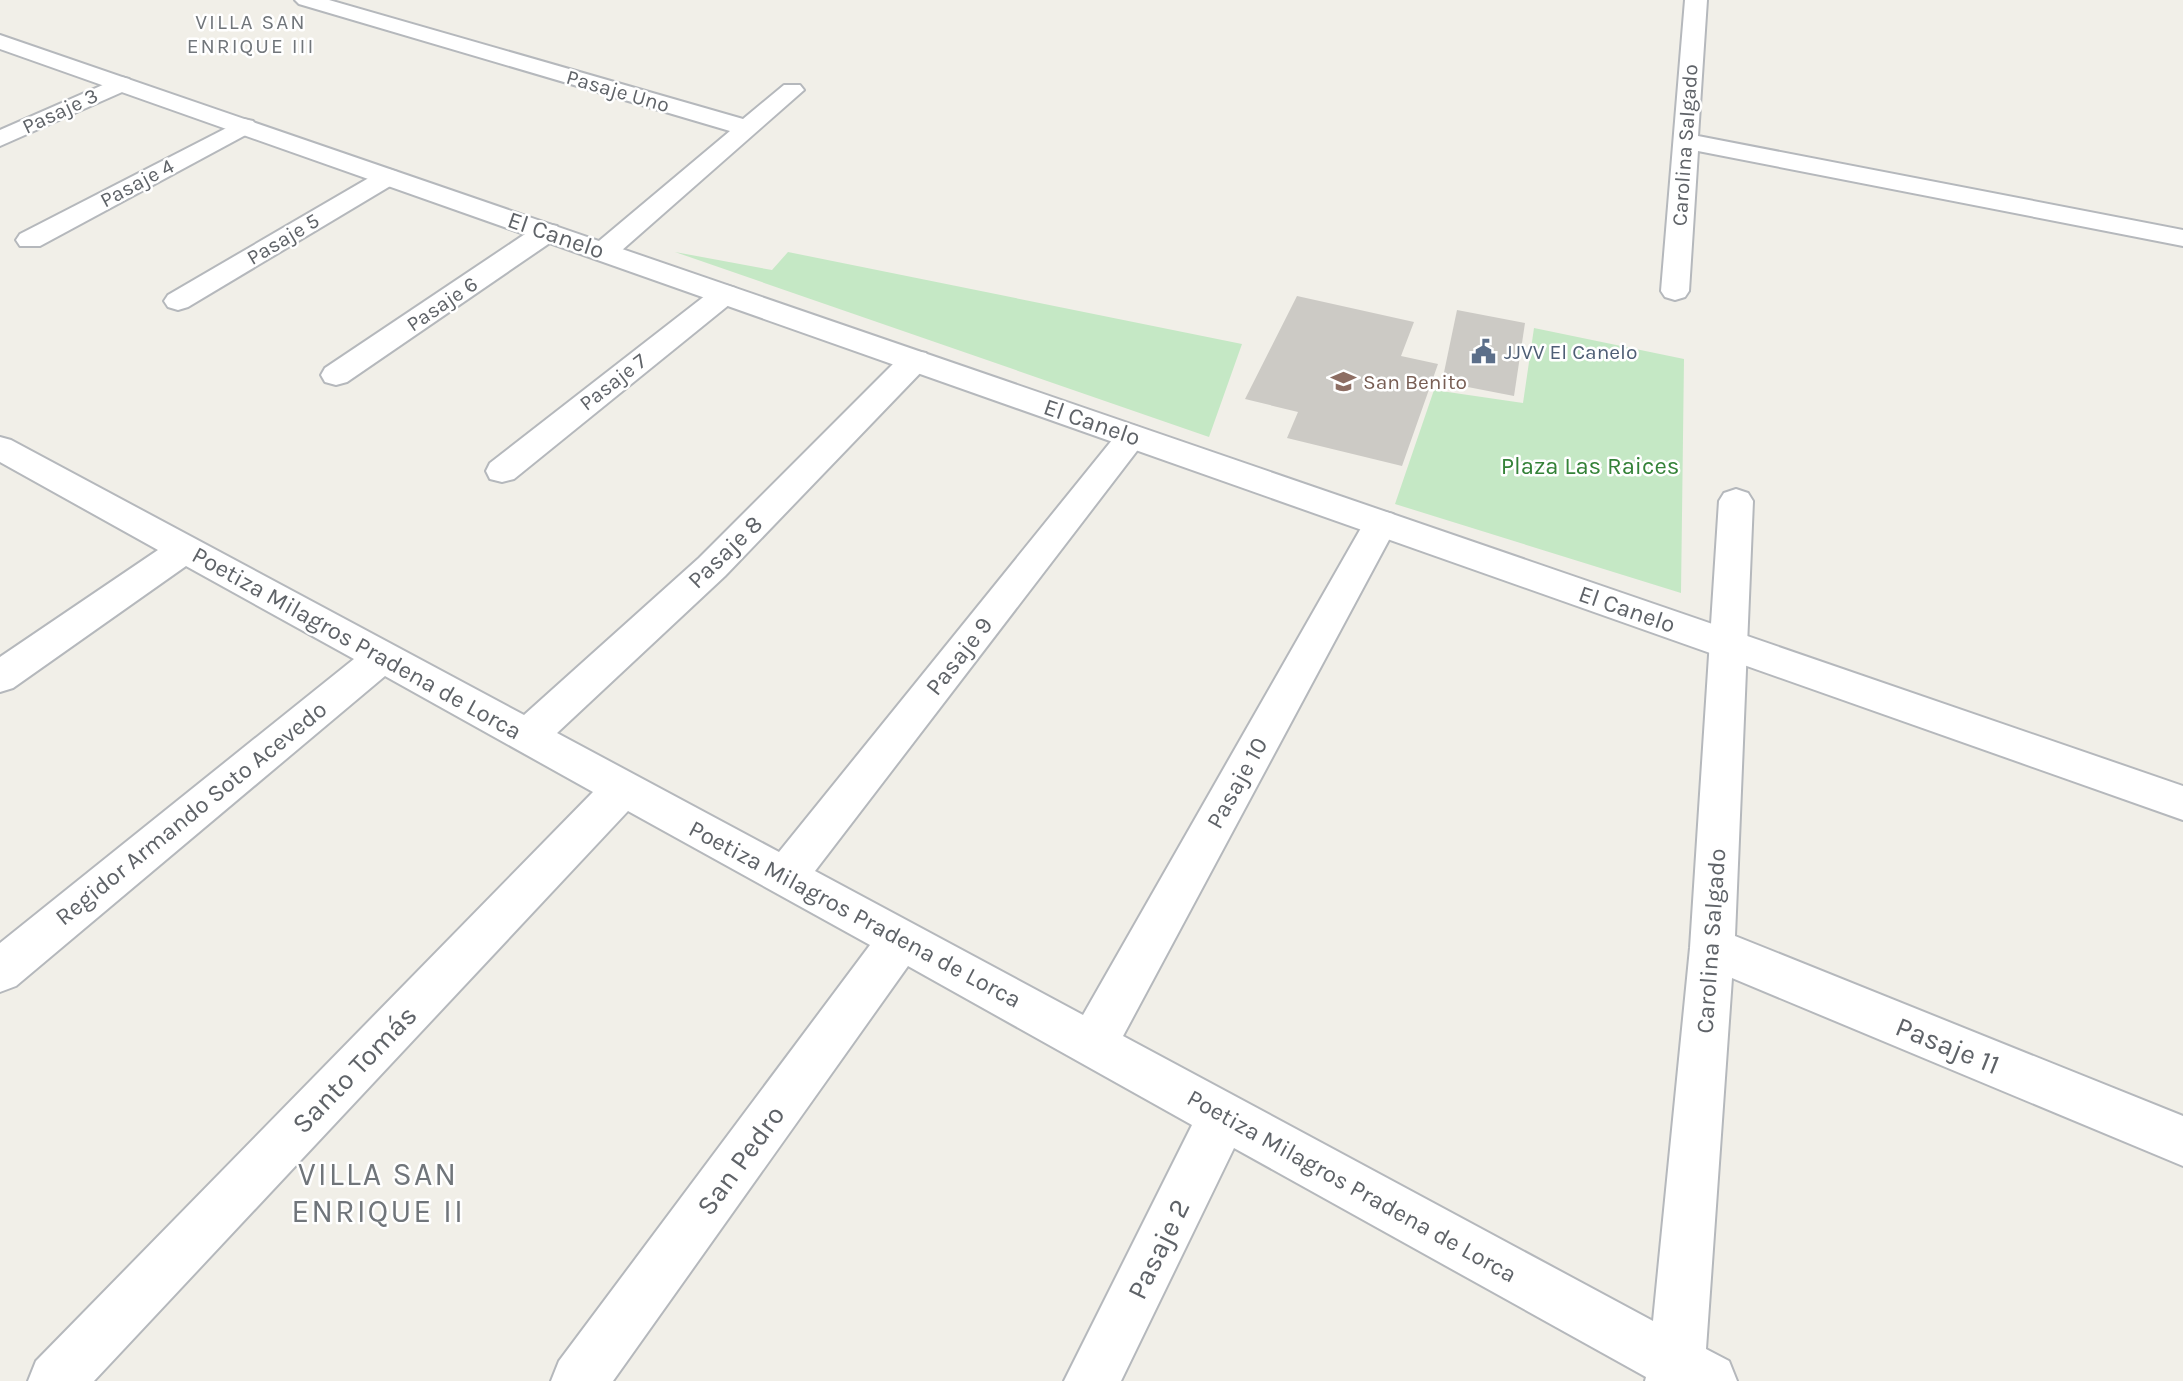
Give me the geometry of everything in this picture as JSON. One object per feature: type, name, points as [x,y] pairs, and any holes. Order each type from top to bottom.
[{"type":"street","name":"Pasaje Uno","points":[[306,0],[747,128]]},
{"type":"street","name":"Carolina Salgado","points":[[1675,291],[1696,0]]},
{"type":"street","name":"El Canelo","points":[[0,42],[2183,803]]},
{"type":"street","name":"Pasaje 3","points":[[0,139],[121,84]]},
{"type":"street","points":[[603,252],[792,90]]},
{"type":"street","name":"Pasaje 4","points":[[30,240],[244,127]]},
{"type":"street","points":[[1686,141],[2183,238]]},
{"type":"street","name":"Pasaje 5","points":[[178,301],[388,177]]},
{"type":"street","name":"Pasaje 6","points":[[336,375],[547,232]]},
{"type":"street","name":"Pasaje 7","points":[[502,471],[725,294]]},
{"type":"street","name":"Pasaje 8","points":[[527,736],[712,566],[915,360]]},
{"type":"street","name":"Pasaje 9","points":[[785,877],[1132,436]]},
{"type":"street","name":"Poetiza Milagros Pradena de Lorca","points":[[7,459],[185,549],[383,656],[1093,1044],[1686,1375]]},
{"type":"street","name":"Carolina Salgado","points":[[1686,1375],[1735,501]]},
{"type":"street","name":"Pasaje 10","points":[[1093,1044],[1381,523]]},
{"type":"street","points":[[0,677],[185,549]]},
{"type":"street","name":"Regidor Armando Soto Acevedo","points":[[0,971],[383,656]]},
{"type":"street","name":"Santo Tomás","points":[[55,1381],[622,788]]},
{"type":"street","name":"San Pedro","points":[[579,1381],[901,939]]},
{"type":"street","name":"Pasaje 11","points":[[1712,948],[2183,1141]]},
{"type":"street","name":"Pasaje 2","points":[[1092,1381],[1223,1116]]},
{"type":"green space","points":[[675,252],[772,270],[788,252],[1242,344],[1209,437]]},
{"type":"green space","name":"Plaza Las Raices","points":[[1534,328],[1684,359],[1681,593],[1395,504],[1434,390],[1523,403]]},
{"type":"building","name":"San Benito","points":[[1297,296],[1414,322],[1401,356],[1438,364],[1402,466],[1287,438],[1298,412],[1245,399]]},
{"type":"building","name":"JJVV El Canelo","points":[[1457,310],[1525,323],[1514,396],[1442,382]]},
{"type":"place","name":"JJVV El Canelo","points":[[1484,352]]},
{"type":"place","name":"San Benito","points":[[1343,382]]},
{"type":"district","name":"VILLA SAN ENRIQUE III","points":[[251,34]]},
{"type":"district","name":"VILLA SAN ENRIQUE II","points":[[378,1192]]}]
